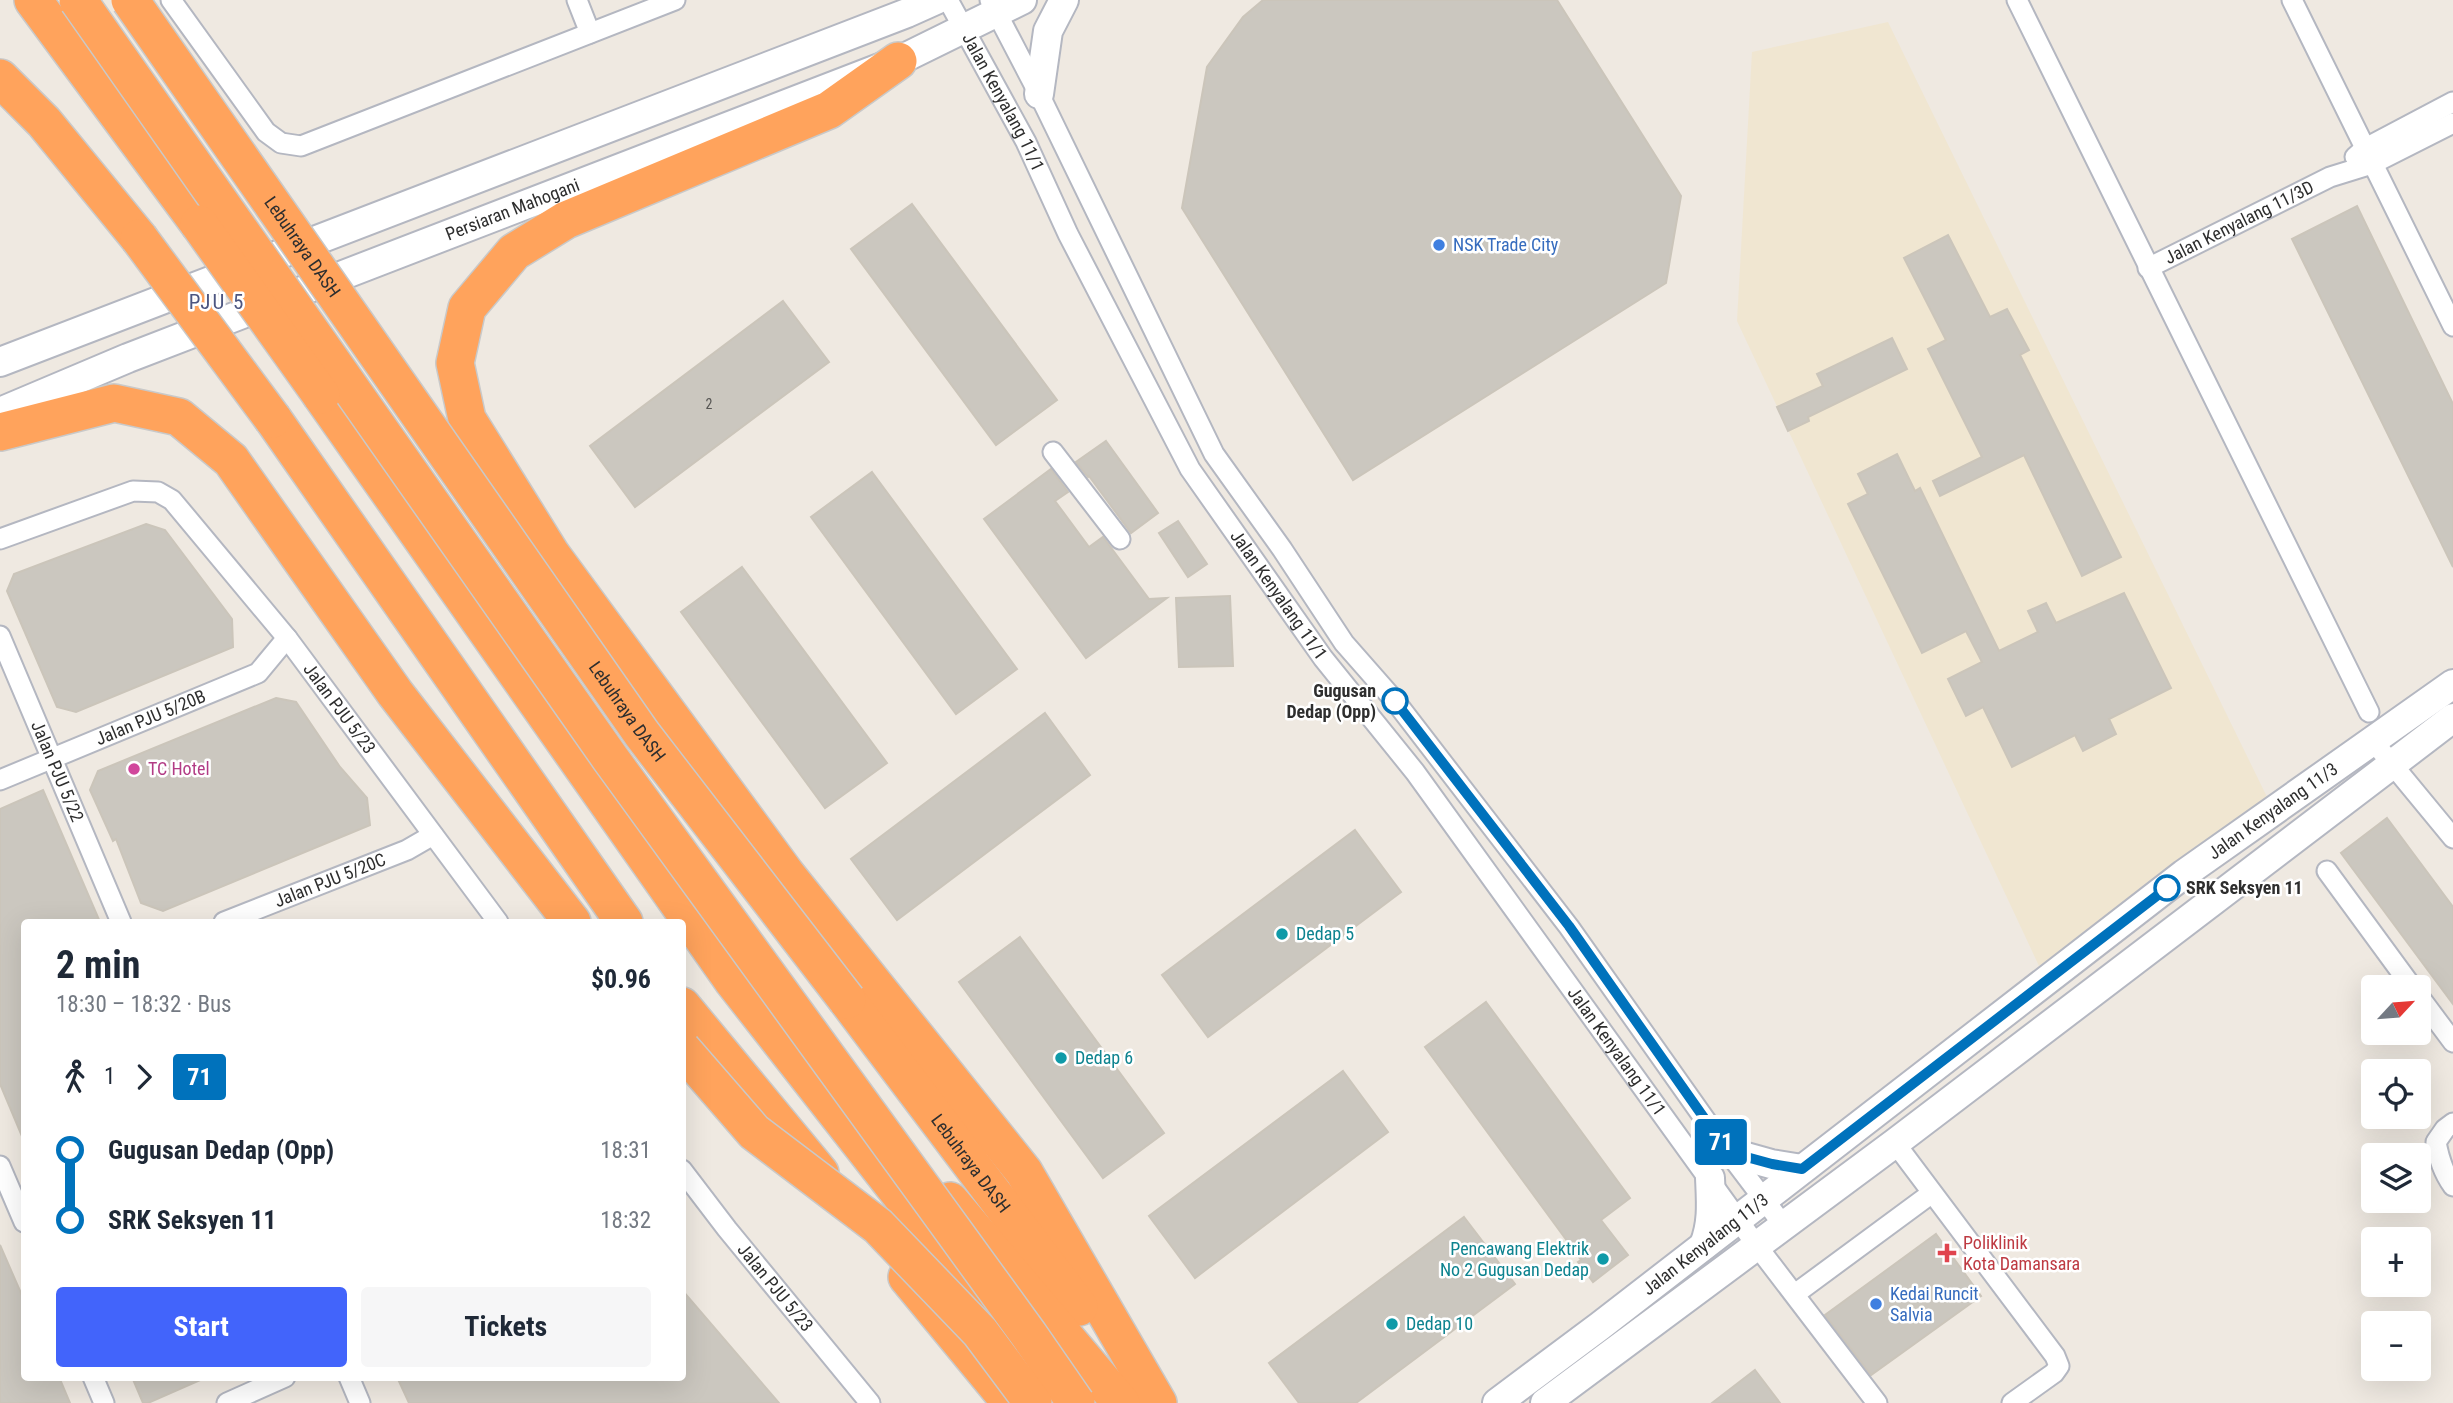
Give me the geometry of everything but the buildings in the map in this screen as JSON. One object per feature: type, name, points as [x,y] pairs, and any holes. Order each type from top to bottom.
[{"type":"highway","points":[[33,0],[199,224],[733,981],[955,1268],[1066,1403]]},
{"type":"highway","points":[[78,0],[610,758],[1076,1403]]},
{"type":"highway","name":"Lebuhraya DASH","points":[[130,0],[642,734],[938,1118],[1151,1403]]},
{"type":"highway","points":[[898,61],[829,110],[566,220],[513,252],[467,308],[455,363],[467,419],[551,554],[786,874],[1024,1172],[1158,1403]]},
{"type":"highway","points":[[0,78],[44,122],[139,238],[273,419],[622,919]]},
{"type":"highway","points":[[0,432],[114,402],[178,417],[231,460],[395,693],[570,919]]},
{"type":"highway","points":[[733,981],[774,1004],[813,1040],[1121,1403]]},
{"type":"highway","points":[[686,1011],[1011,1403]]},
{"type":"highway","points":[[686,1054],[754,1132],[878,1226],[980,1332],[1033,1403]]},
{"type":"street","points":[[171,0],[266,131],[281,143],[301,146],[675,0]]},
{"type":"street","points":[[577,0],[590,33]]},
{"type":"street","points":[[0,362],[936,0]]},
{"type":"street","name":"Jalan Kenyalang 11/1","points":[[948,0],[1026,142],[1068,234],[1190,469],[1323,658],[1415,772],[1757,1246],[1877,1403]]},
{"type":"street","name":"Persiaran Mahogani","points":[[0,412],[128,358],[898,61],[964,28],[993,6],[1022,0]]},
{"type":"street","points":[[1038,93],[1048,31],[1064,0]]},
{"type":"street","points":[[2017,0],[2369,712]]},
{"type":"street","points":[[2292,0],[2453,326]]},
{"type":"street","name":"Jalan Kenyalang 11/1","points":[[993,6],[1214,454],[1344,643],[1395,701],[1569,926],[1728,1152],[1784,1226]]},
{"type":"street","name":"Jalan Kenyalang 11/3D","points":[[2148,268],[2368,157],[2453,102]]},
{"type":"street","name":"Jalan Kenyalang 11/3D","points":[[2368,157],[2453,123]]},
{"type":"street","points":[[1053,452],[1120,539]]},
{"type":"street","name":"Jalan PJU 5/23","points":[[0,539],[132,491],[158,492],[172,500],[287,638],[496,919]]},
{"type":"street","name":"Jalan PJU 5/22","points":[[0,636],[118,914]]},
{"type":"street","name":"Jalan PJU 5/20B","points":[[0,780],[258,673],[287,638]]},
{"type":"street","name":"Jalan Kenyalang 11/3","points":[[1497,1403],[2184,874],[2453,684]]},
{"type":"street","name":"Jalan Kenyalang 11/3","points":[[1545,1403],[1895,1143],[2453,718]]},
{"type":"street","points":[[2373,741],[2453,838]]},
{"type":"street","name":"Jalan PJU 5/20C","points":[[231,919],[407,850],[433,835]]},
{"type":"street","points":[[2327,871],[2403,975]]},
{"type":"street","points":[[2431,1012],[2453,1042]]},
{"type":"street","points":[[2449,1181],[2439,1159],[2436,1142],[2453,1123]]},
{"type":"street","points":[[1895,1143],[2055,1356],[2059,1366],[2054,1373],[2012,1403]]},
{"type":"street","points":[[1728,1152],[1802,1169]]},
{"type":"street","points":[[0,1167],[21,1215]]},
{"type":"street","name":"Jalan PJU 5/23","points":[[686,1175],[870,1403]]},
{"type":"street","points":[[1703,1245],[1709,1232],[1710,1178]]},
{"type":"street","points":[[1795,1294],[1932,1193]]},
{"type":"street","points":[[1557,1358],[1575,1380]]},
{"type":"street","points":[[95,1381],[104,1403]]},
{"type":"street","points":[[227,1403],[276,1381]]},
{"type":"street","points":[[351,1381],[360,1403]]},
{"type":"shaded area","points":[[1888,22],[2268,799],[2039,966],[1737,321],[1752,52]]},
{"type":"bus line","name":"71","points":[[1395,701],[1569,926],[1728,1152],[1772,1164],[1802,1169],[2167,888]]},
{"type":"place","name":"NSK Trade City","points":[[1439,245]]},
{"type":"place","name":"Gugusan Dedap (Opp)","points":[[1395,701]]},
{"type":"place","name":"TC Hotel","points":[[134,769]]},
{"type":"place","name":"SRK Seksyen 11","points":[[2167,888]]},
{"type":"place","name":"Dedap 5","points":[[1282,934]]},
{"type":"place","name":"Dedap 6","points":[[1061,1058]]},
{"type":"place","name":"Poliklinik Kota Damansara","points":[[1947,1253]]},
{"type":"place","name":"Pencawang Elektrik No 2 Gugusan Dedap","points":[[1603,1259]]},
{"type":"place","name":"Kedai Runcit Salvia","points":[[1876,1304]]},
{"type":"place","name":"Dedap 10","points":[[1392,1324]]},
{"type":"district","name":"PJU 5","points":[[217,302]]}]
